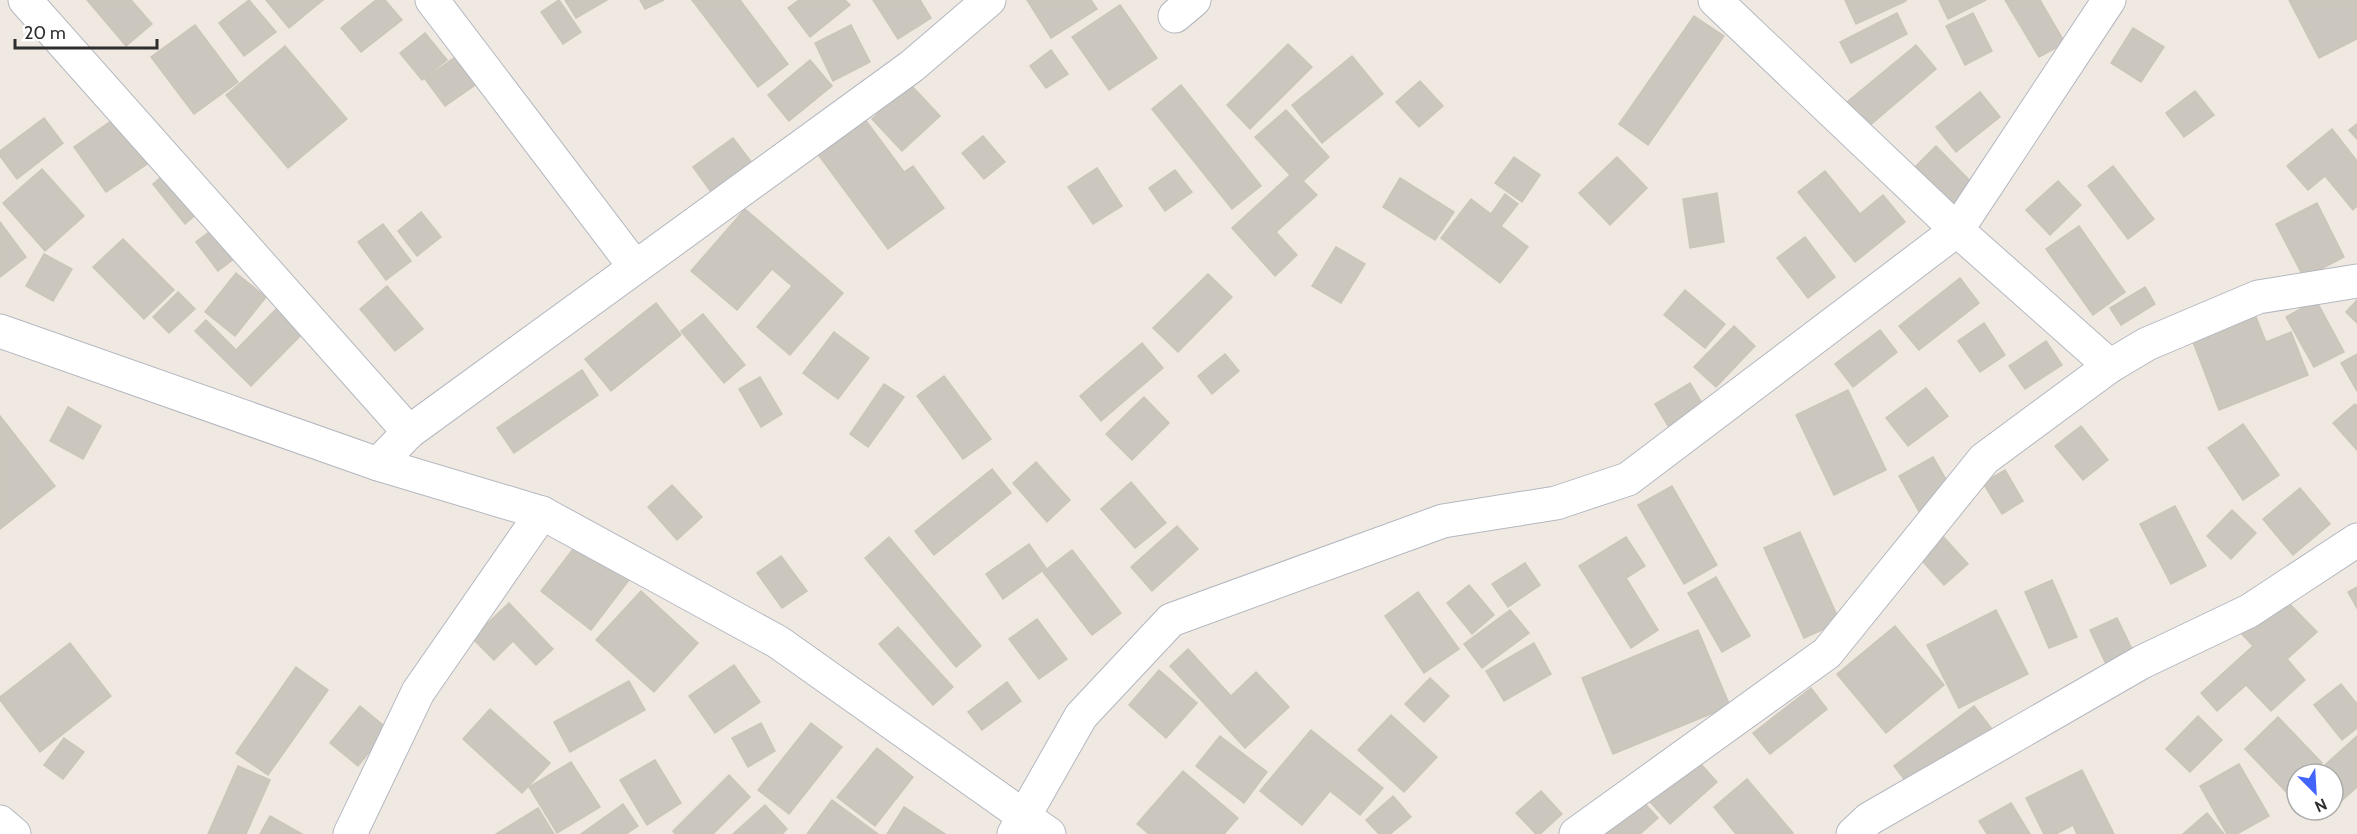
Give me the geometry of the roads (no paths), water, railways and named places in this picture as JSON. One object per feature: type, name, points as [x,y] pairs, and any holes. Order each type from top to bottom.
[{"type":"street","points":[[25,0],[410,432]]},
{"type":"street","points":[[432,0],[635,267]]},
{"type":"street","points":[[378,464],[410,432],[912,66],[988,0]]},
{"type":"street","points":[[1715,0],[1956,230],[2110,366]]},
{"type":"street","points":[[0,331],[378,464],[543,513],[778,642],[1029,828],[1081,716],[1171,620],[1443,521],[1556,502],[1628,479],[1956,230],[2109,0]]},
{"type":"street","points":[[1576,834],[1827,653],[1984,459],[2110,366],[2147,344],[2258,297],[2357,281]]},
{"type":"street","points":[[350,834],[418,692],[543,513]]},
{"type":"street","points":[[1853,834],[1869,819],[2142,662],[2249,611],[2357,540]]},
{"type":"street","points":[[0,822],[14,834]]}]
